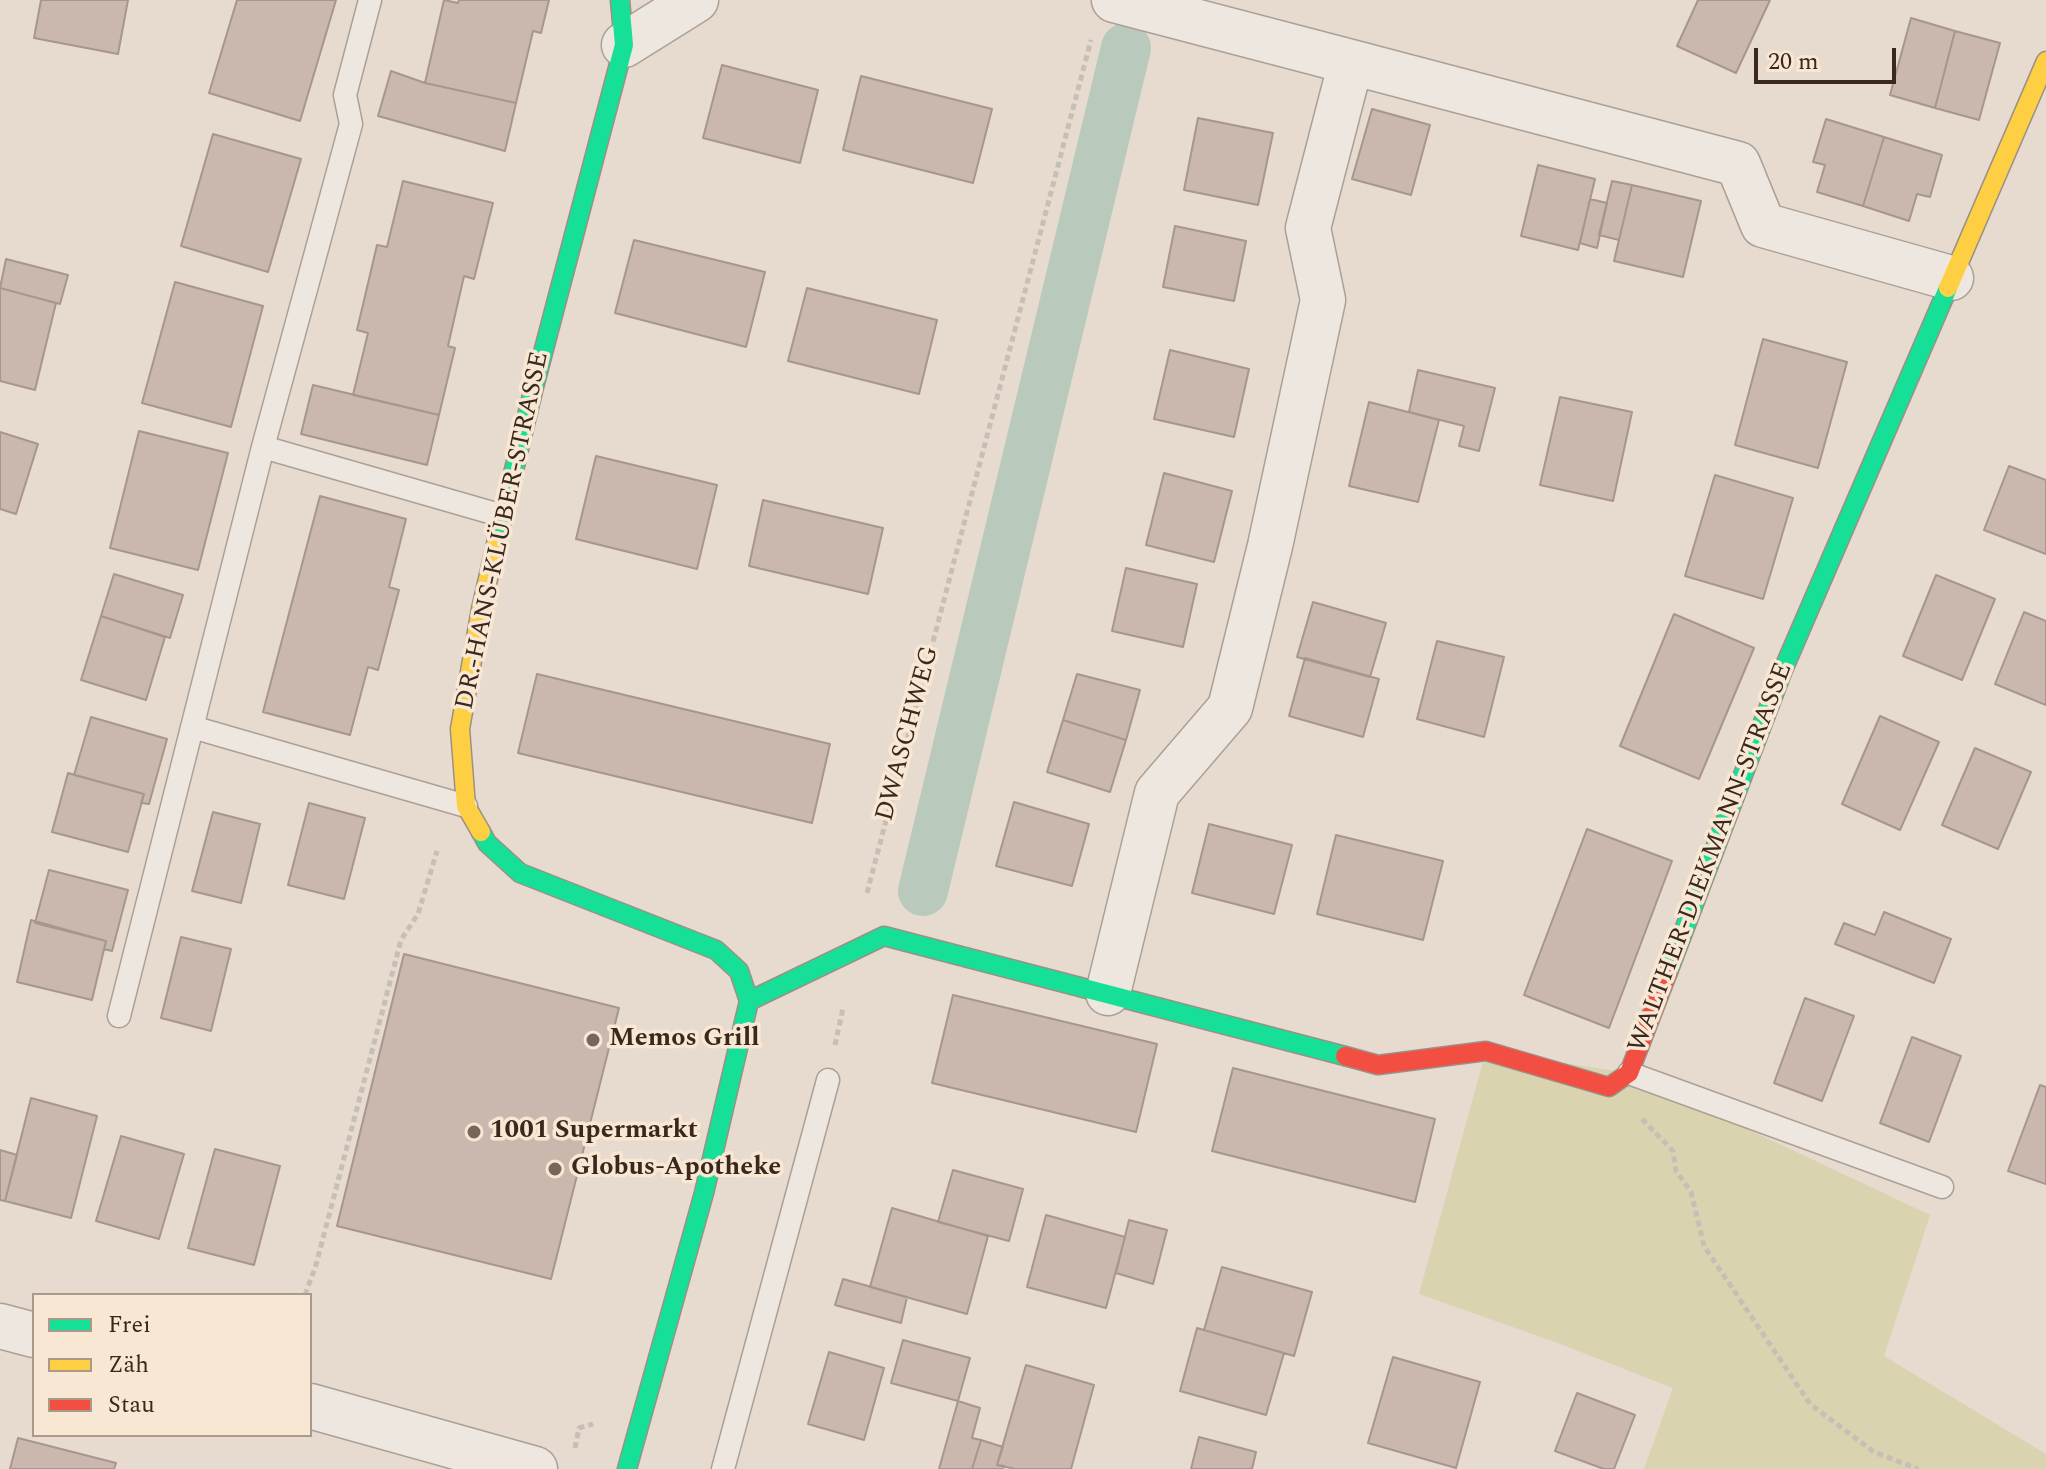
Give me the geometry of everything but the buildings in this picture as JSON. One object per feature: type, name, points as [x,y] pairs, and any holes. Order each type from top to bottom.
[{"type":"street","name":"DR.-HANS-KLÜBER-STRASSE","points":[[620,0],[624,45],[537,373],[481,609],[460,729],[462,776],[466,806],[487,843],[520,873],[716,950],[739,971],[749,1001]]},
{"type":"street","points":[[624,45],[696,0]]},
{"type":"street","points":[[1104,16],[1351,62],[1738,164],[1763,225],[1951,278]]},
{"type":"street","name":"WALTHER-DIEKMANN-STRASSE","points":[[749,1001],[884,936],[1378,1065],[1486,1051],[1609,1087],[1629,1073],[1783,670],[2046,61]]},
{"type":"street","points":[[1108,993],[1157,793],[1230,708],[1270,546],[1323,300],[1308,228],[1351,62]]},
{"type":"street","points":[[627,1469],[704,1193],[749,1001]]},
{"type":"street","points":[[0,1326],[32,1334]]},
{"type":"street","points":[[312,1407],[535,1469]]},
{"type":"lane","points":[[119,1016],[263,447],[351,124],[345,95],[370,0]]},
{"type":"lane","points":[[263,447],[503,516]]},
{"type":"lane","points":[[192,727],[466,806]]},
{"type":"lane","points":[[1629,1073],[1942,1187]]},
{"type":"lane","points":[[723,1469],[828,1080]]},
{"type":"path","name":"DWASCHWEG","points":[[828,1080],[854,950],[1104,16]]},
{"type":"path","points":[[306,1293],[316,1265],[401,940],[418,914],[438,849],[466,806]]},
{"type":"path","points":[[1673,1151],[1676,1171],[1691,1192],[1704,1246],[1810,1404],[1874,1452],[1918,1469]]},
{"type":"shaded area","points":[[1486,1051],[1629,1073],[1930,1215],[1884,1356],[2046,1454],[2046,1469],[1644,1469],[1673,1388],[1419,1294]]},
{"type":"waterway","points":[[923,891],[1126,48]]},
{"type":"traffic: fast","points":[[497,540],[624,45],[620,0]]},
{"type":"traffic: fast","points":[[1668,972],[1783,670],[1948,288]]},
{"type":"traffic: fast","points":[[481,832],[487,843],[520,873],[716,950],[739,971],[749,1001],[704,1193],[627,1469]]},
{"type":"traffic: fast","points":[[749,1001],[884,936],[1345,1056]]},
{"type":"traffic: slow","points":[[1948,288],[2046,61]]},
{"type":"traffic: slow","points":[[481,832],[466,806],[460,729],[481,609],[497,540]]},
{"type":"traffic: jam","points":[[1345,1056],[1378,1065],[1486,1051],[1609,1087],[1629,1073],[1668,972]]},
{"type":"place","name":"Memos Grill","points":[[593,1040]]},
{"type":"place","name":"1001 Supermarkt","points":[[474,1132]]},
{"type":"place","name":"Globus-Apotheke","points":[[555,1169]]}]
